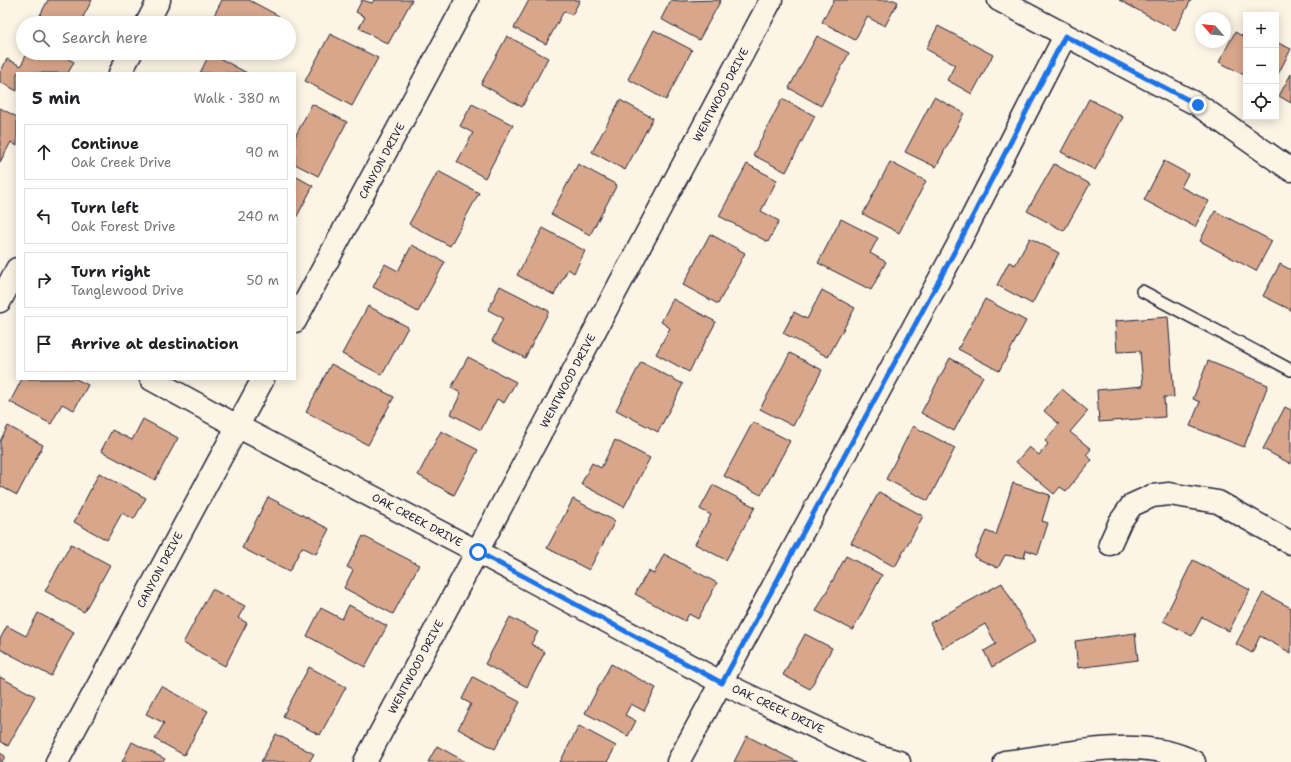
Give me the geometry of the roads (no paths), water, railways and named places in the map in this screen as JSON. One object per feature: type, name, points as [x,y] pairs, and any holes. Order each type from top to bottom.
[{"type":"street","points":[[151,16],[159,0]]},
{"type":"street","name":"CANYON DRIVE","points":[[296,319],[466,0]]},
{"type":"street","name":"WENTWOOD DRIVE","points":[[365,762],[771,0]]},
{"type":"street","points":[[998,0],[1198,105],[1291,170]]},
{"type":"street","points":[[678,762],[958,245],[1065,36]]},
{"type":"street","points":[[121,72],[127,60]]},
{"type":"street","points":[[5,300],[16,272]]},
{"type":"street","name":"OAK CREEK DRIVE","points":[[154,380],[237,426],[478,552],[722,683],[872,754],[899,762]]},
{"type":"street","name":"CANYON DRIVE","points":[[57,762],[262,380]]},
{"type":"street","points":[[1110,544],[1120,522],[1132,505],[1152,496],[1169,494],[1218,502],[1291,543]]},
{"type":"street","points":[[1005,762],[1105,749],[1132,748],[1160,751],[1186,758],[1194,762]]},
{"type":"lane","points":[[1142,291],[1291,370]]}]
